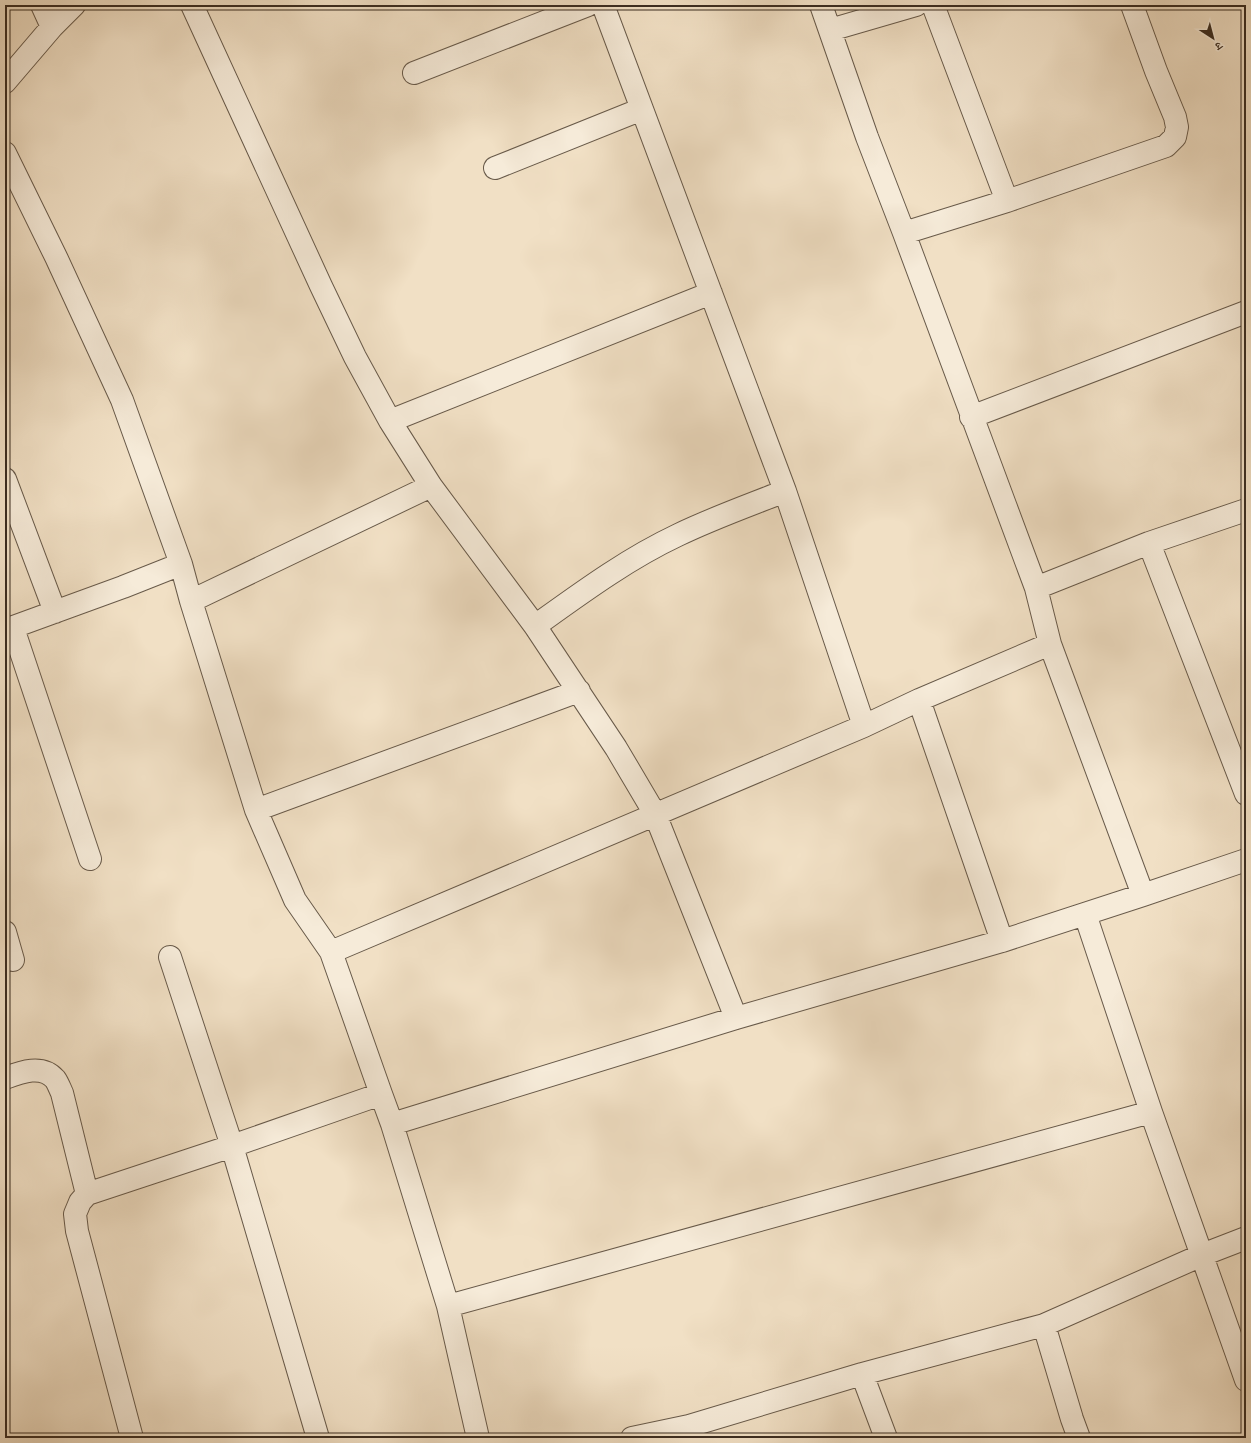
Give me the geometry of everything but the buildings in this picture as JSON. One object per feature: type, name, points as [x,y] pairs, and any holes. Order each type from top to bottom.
[{"type":"street","points":[[42,5],[52,27]]},
{"type":"street","points":[[5,82],[52,27],[74,5]]},
{"type":"street","points":[[192,5],[355,357],[390,421],[431,486],[535,626],[579,691],[616,748],[655,814],[736,1018]]},
{"type":"street","points":[[414,73],[588,5]]},
{"type":"street","points":[[603,5],[785,490],[864,726]]},
{"type":"street","points":[[821,5],[867,137],[1036,588],[1050,644],[1143,895]]},
{"type":"street","points":[[830,30],[916,5]]},
{"type":"street","points":[[933,5],[1007,201]]},
{"type":"street","points":[[904,233],[1007,201],[1166,146],[1175,137],[1177,127],[1175,117],[1156,71],[1132,5]]},
{"type":"street","points":[[495,168],[642,109]]},
{"type":"street","points":[[5,153],[60,264],[122,400],[181,564],[191,601],[256,810],[295,900],[330,952],[392,1124],[448,1306],[478,1438]]},
{"type":"street","points":[[390,421],[711,293]]},
{"type":"street","points":[[971,417],[1246,312]]},
{"type":"street","points":[[5,479],[55,612]]},
{"type":"street","points":[[191,601],[431,486]]},
{"type":"street","points":[[535,626],[589,588],[642,555],[678,535],[785,490]]},
{"type":"street","points":[[1036,588],[1149,543],[1246,510]]},
{"type":"street","points":[[1149,543],[1246,794]]},
{"type":"street","points":[[90,859],[9,629],[124,588],[181,564]]},
{"type":"street","points":[[330,952],[864,726],[920,700],[1050,644]]},
{"type":"street","points":[[256,810],[579,691]]},
{"type":"street","points":[[920,700],[1002,941]]},
{"type":"street","points":[[392,1124],[736,1018],[1002,941],[1246,860]]},
{"type":"street","points":[[1085,914],[1151,1112],[1246,1380]]},
{"type":"street","points":[[5,932],[13,960]]},
{"type":"street","points":[[170,957],[232,1146],[318,1438]]},
{"type":"street","points":[[5,1078],[26,1071],[38,1070],[48,1073],[56,1079],[62,1093],[87,1194]]},
{"type":"street","points":[[132,1438],[77,1230],[75,1214],[80,1202],[87,1194],[232,1146],[380,1094]]},
{"type":"street","points":[[448,1306],[1151,1112]]},
{"type":"street","points":[[632,1438],[692,1432],[862,1374],[1044,1325],[1246,1238]]},
{"type":"street","points":[[1044,1325],[1072,1420],[1079,1438]]},
{"type":"street","points":[[862,1374],[886,1438]]}]
